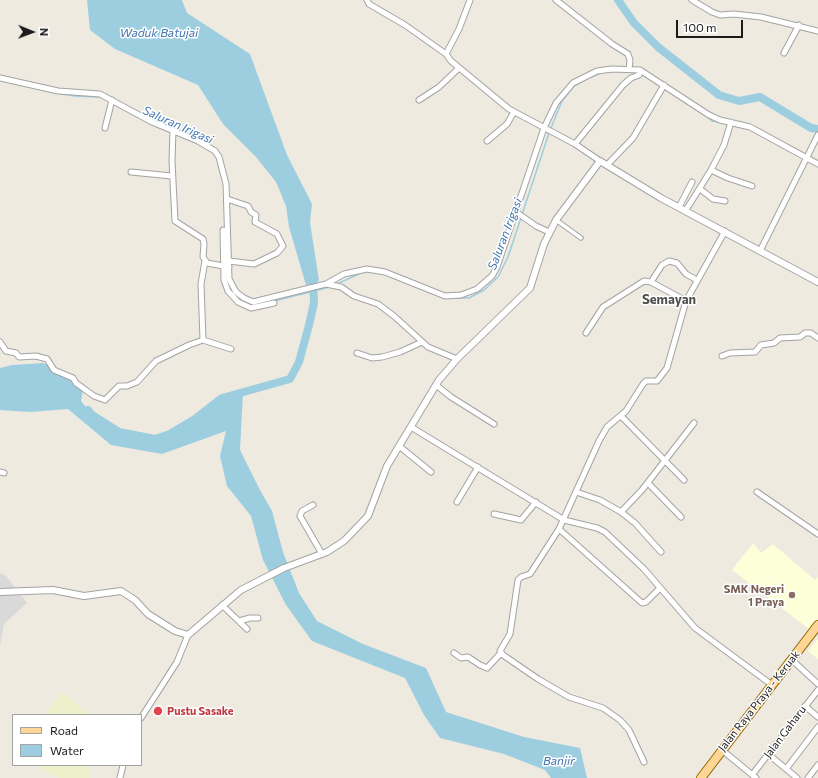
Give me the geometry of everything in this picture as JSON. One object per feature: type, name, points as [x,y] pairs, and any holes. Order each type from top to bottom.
[{"type":"main road","name":"Jalan Raya Praya - Keruak","points":[[701,778],[818,625]]},
{"type":"street","points":[[367,0],[369,4],[406,24],[446,54],[459,68],[514,112],[575,144],[652,193],[818,282]]},
{"type":"street","points":[[446,54],[459,29],[470,0]]},
{"type":"street","points":[[556,0],[612,44],[628,54],[630,60],[629,69]]},
{"type":"street","points":[[692,0],[716,14],[761,17],[818,31]]},
{"type":"street","points":[[784,53],[798,25]]},
{"type":"street","points":[[418,100],[439,87],[459,68]]},
{"type":"street","points":[[264,303],[293,293],[330,285],[344,274],[367,269],[385,272],[445,296],[468,294],[488,280],[495,271],[556,103],[573,83],[597,70],[629,69],[640,73],[709,115],[730,124],[756,130],[806,160],[818,164]]},
{"type":"street","points":[[575,144],[623,85],[640,73]]},
{"type":"street","points":[[0,78],[66,93],[98,94],[132,112],[198,141],[217,154],[226,184],[227,265]]},
{"type":"street","points":[[607,165],[633,138],[663,87]]},
{"type":"street","points":[[105,128],[111,102]]},
{"type":"street","points":[[487,141],[507,124],[514,112]]},
{"type":"street","points":[[686,210],[700,189],[724,145],[730,124]]},
{"type":"street","points":[[173,131],[172,176],[174,220],[203,239],[204,244],[203,256],[205,261],[201,284],[203,340]]},
{"type":"street","points":[[760,251],[818,135]]},
{"type":"street","points":[[142,716],[177,662],[188,635],[222,605],[241,590],[284,568],[322,554],[344,541],[365,521],[374,502],[387,466],[436,385],[457,359],[530,288],[549,232],[556,220],[600,161]]},
{"type":"street","points":[[711,170],[728,178],[752,186]]},
{"type":"street","points":[[131,172],[172,176]]},
{"type":"street","points":[[679,207],[692,182]]},
{"type":"street","points":[[700,189],[711,198],[726,202]]},
{"type":"street","points":[[205,261],[211,265],[254,264],[277,253],[283,246],[277,234],[255,222],[256,215],[251,212],[248,206],[227,199]]},
{"type":"street","points":[[516,212],[536,226],[549,232]]},
{"type":"street","points":[[556,220],[581,238]]},
{"type":"street","points":[[222,230],[230,282],[240,296],[250,302],[274,303]]},
{"type":"street","points":[[454,653],[461,658],[468,656],[480,666],[487,668],[501,653],[500,650],[510,634],[518,580],[521,577],[530,574],[559,529],[599,441],[609,425],[621,416],[631,404],[642,384],[646,381],[657,381],[667,368],[686,301],[725,231]]},
{"type":"street","points":[[651,282],[662,265],[669,261],[677,263],[686,274],[697,280]]},
{"type":"street","points":[[586,333],[603,307],[642,282],[651,282],[686,301]]},
{"type":"street","points":[[330,285],[354,296],[372,301],[382,307],[422,342],[436,351],[457,359]]},
{"type":"street","points":[[722,356],[730,353],[755,352],[761,345],[774,344],[780,338],[800,337],[805,333],[811,333],[818,338]]},
{"type":"street","points":[[0,342],[6,351],[16,352],[19,357],[36,356],[47,359],[54,370],[72,378],[76,384],[105,400],[119,386],[127,386],[137,382],[156,361],[188,345],[203,340],[231,349]]},
{"type":"street","points":[[357,353],[372,358],[382,357],[400,352],[422,342]]},
{"type":"street","points":[[436,385],[451,397],[494,424]]},
{"type":"street","points":[[621,416],[684,480]]},
{"type":"street","points":[[621,512],[648,483],[694,423]]},
{"type":"street","points":[[411,427],[564,520],[597,528],[605,532],[644,569],[695,628],[772,685]]},
{"type":"street","points":[[399,446],[431,472]]},
{"type":"street","points":[[457,502],[478,467]]},
{"type":"street","points":[[648,483],[681,517]]},
{"type":"street","points":[[576,492],[600,500],[621,512],[639,527],[661,552]]},
{"type":"street","points":[[757,492],[818,534]]},
{"type":"street","points":[[494,514],[521,520],[536,502]]},
{"type":"street","points":[[313,505],[302,511],[300,516],[322,554]]},
{"type":"street","points":[[559,529],[642,602],[646,602],[660,588]]},
{"type":"street","points":[[0,592],[53,590],[88,596],[121,592],[135,600],[148,614],[175,631],[188,635]]},
{"type":"street","points":[[222,605],[247,629]]},
{"type":"street","points":[[239,621],[250,618],[258,618]]},
{"type":"street","points":[[501,653],[569,697],[603,708],[620,720],[629,730],[644,762]]},
{"type":"street","points":[[792,660],[818,684]]},
{"type":"street","name":"Jalan Gaharu","points":[[752,776],[818,690]]},
{"type":"street","points":[[805,706],[818,717]]},
{"type":"street","points":[[786,769],[818,727]]},
{"type":"street","points":[[722,750],[752,776]]},
{"type":"street","points":[[768,754],[797,778]]},
{"type":"street","points":[[808,778],[818,765]]},
{"type":"street","points":[[120,778],[123,766]]},
{"type":"shaded area","name":"SMK Negeri 1 Praya","points":[[753,543],[761,553],[773,544],[815,580],[818,577],[818,619],[809,629],[732,570]]},
{"type":"shaded area","points":[[0,573],[6,576],[27,603],[4,624],[0,645]]},
{"type":"shaded area","points":[[818,639],[818,659],[808,651]]},
{"type":"shaded area","points":[[63,692],[82,709],[91,712],[91,714],[47,714],[46,712]]},
{"type":"shaded area","points":[[39,766],[89,766],[89,778],[60,778],[39,768]]},
{"type":"water","name":"Waduk Batujai","points":[[87,0],[182,0],[187,13],[250,54],[287,155],[312,204],[310,222],[319,281],[306,285],[289,227],[286,206],[276,182],[256,157],[223,124],[198,85],[115,49],[90,30]]},
{"type":"water","name":"Banjir","points":[[43,363],[84,384],[81,401],[92,415],[119,432],[141,437],[155,439],[170,434],[195,419],[222,398],[243,392],[240,450],[272,511],[283,552],[299,593],[317,621],[363,644],[426,668],[446,712],[524,737],[580,748],[587,778],[551,778],[545,770],[504,754],[440,738],[424,715],[405,678],[312,641],[286,605],[263,560],[251,516],[227,486],[220,456],[226,431],[162,454],[111,445],[68,409],[30,412],[0,410],[0,368],[12,365]]},
{"type":"waterway","points":[[618,0],[634,23],[658,47],[719,95],[739,101],[760,97],[811,128],[818,129]]},
{"type":"waterway","name":"Saluran Irigasi","points":[[591,77],[601,73]]},
{"type":"waterway","name":"Saluran Irigasi","points":[[448,298],[469,298],[484,290],[498,277],[508,257],[549,133],[562,101],[574,86],[586,79]]},
{"type":"waterway","name":"Saluran Irigasi","points":[[62,94],[101,97]]},
{"type":"waterway","name":"Saluran Irigasi","points":[[117,106],[138,117]]},
{"type":"waterway","name":"Saluran Irigasi","points":[[705,115],[712,121],[719,122]]},
{"type":"waterway","name":"Saluran Irigasi","points":[[337,284],[363,272]]},
{"type":"waterway","points":[[88,410],[92,415],[119,432],[155,439],[170,434],[195,419],[222,398],[290,379],[299,362],[309,325],[314,303],[313,283]]},
{"type":"waterway","name":"Saluran Irigasi","points":[[274,301],[330,287]]},
{"type":"waterway","name":"Saluran Irigasi","points":[[251,303],[258,304]]},
{"type":"place","name":"SMK Negeri 1 Praya","points":[[792,595]]},
{"type":"place","name":"Pustu Sasake","points":[[158,711]]},
{"type":"district","name":"Semayan","points":[[669,300]]}]
